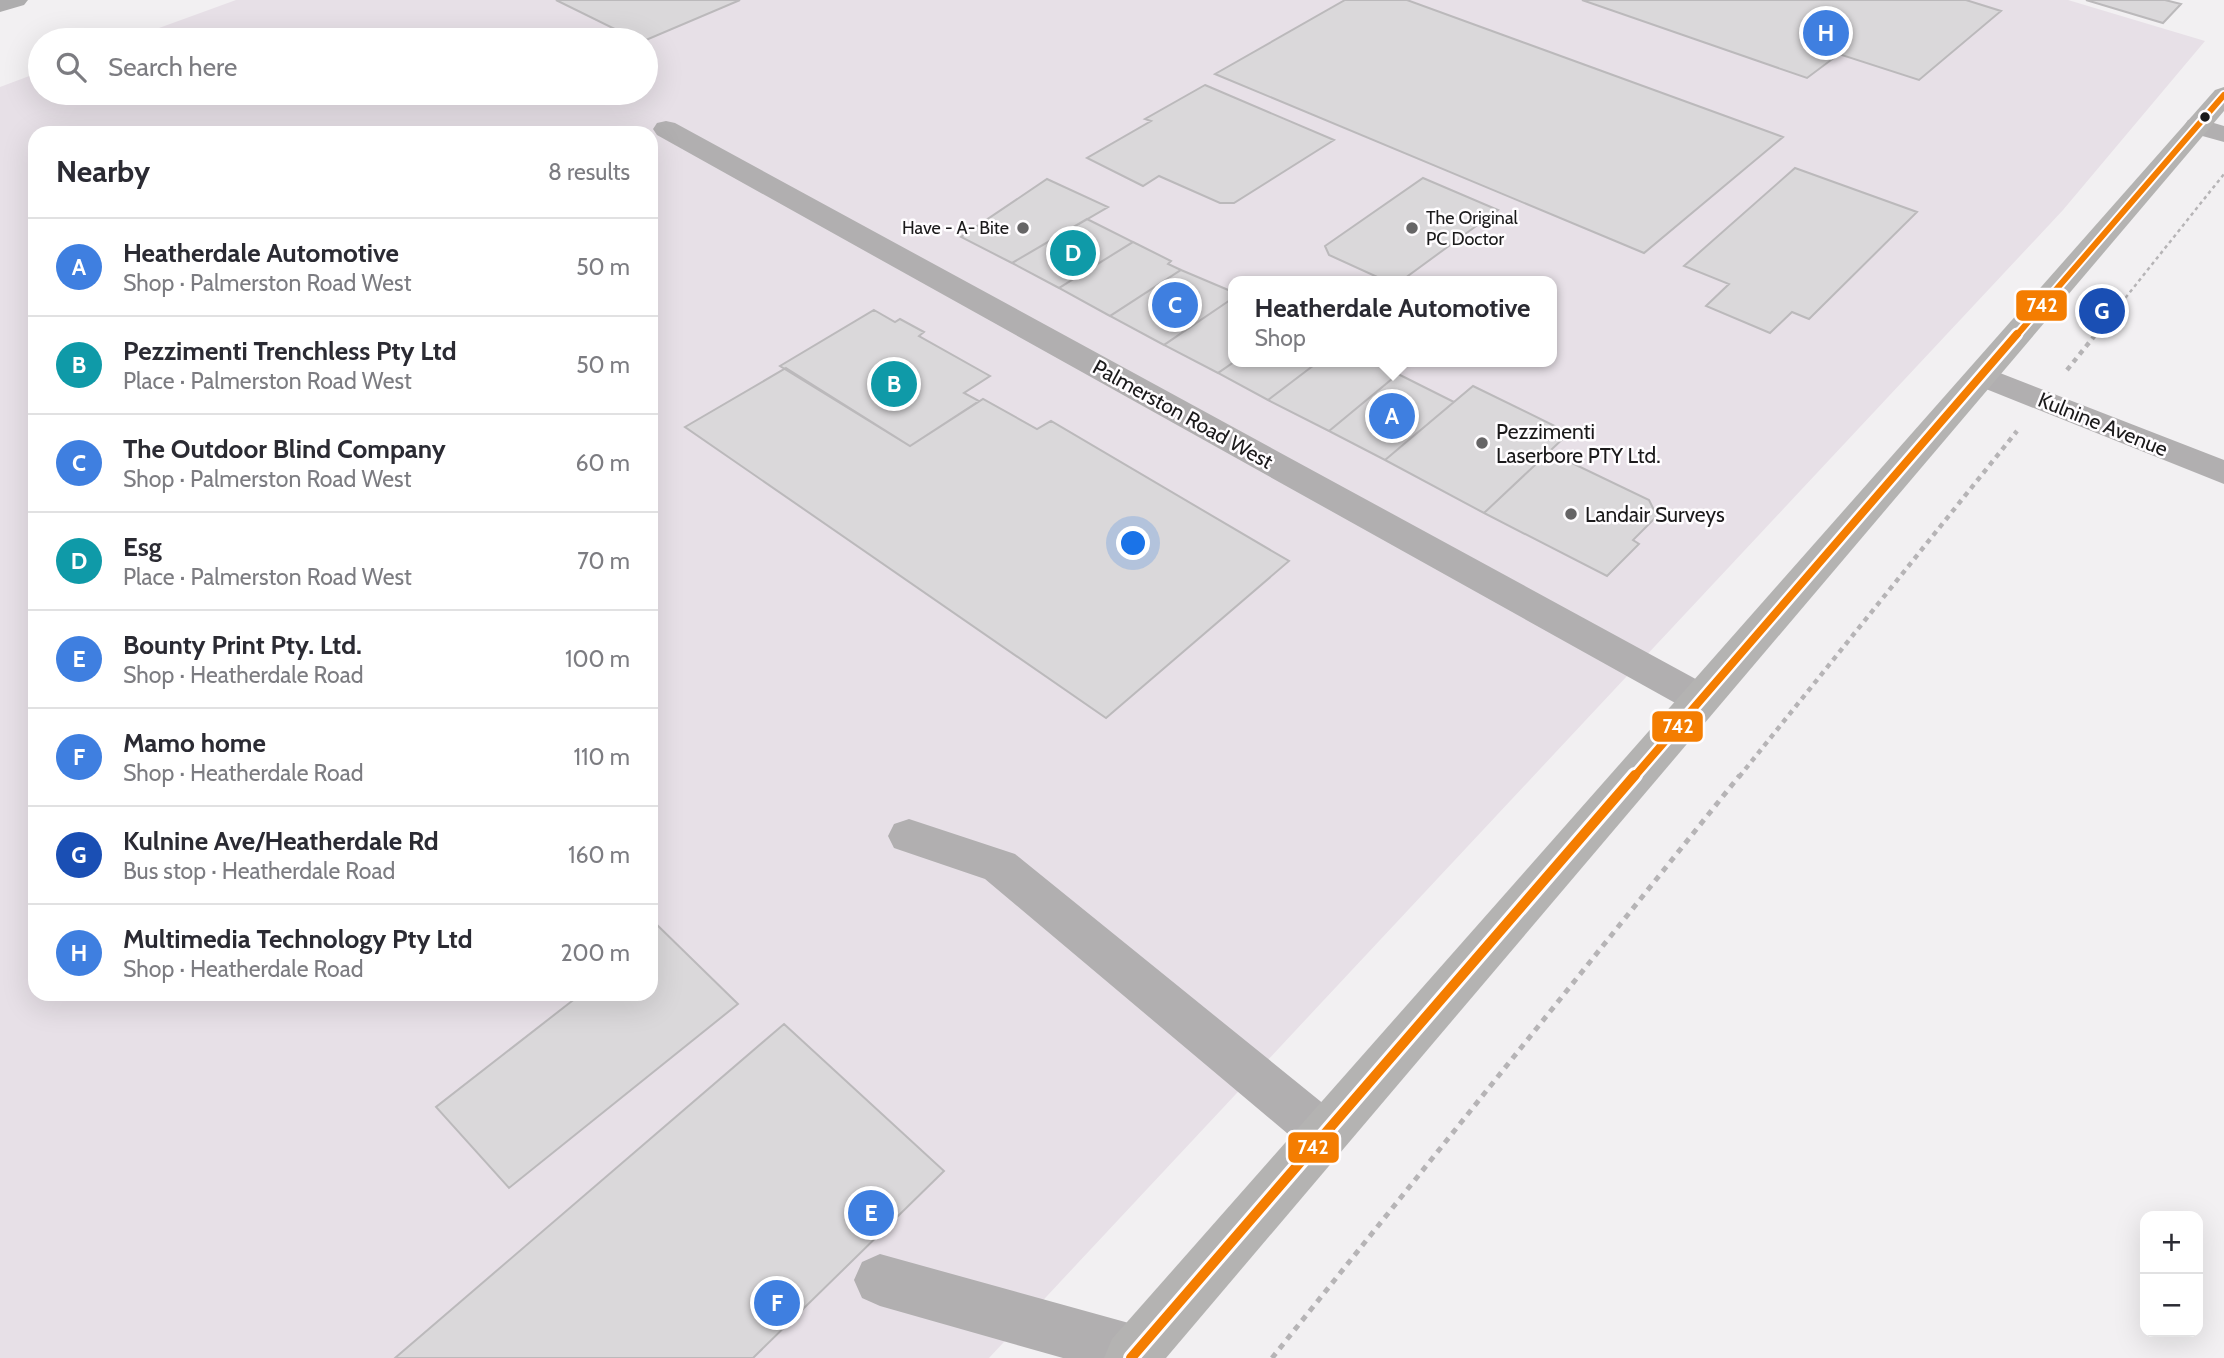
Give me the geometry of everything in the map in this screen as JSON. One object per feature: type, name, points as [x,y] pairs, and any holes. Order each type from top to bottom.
[{"type":"highway","points":[[0,5],[16,0]]},
{"type":"main road","points":[[1133,1355],[1982,376],[2211,130],[2224,94]]},
{"type":"street","name":"Palmerston Road West","points":[[666,129],[1700,699]]},
{"type":"street","name":"Kulnine Avenue","points":[[1982,376],[2224,473]]},
{"type":"street","points":[[909,836],[1000,866],[1324,1134]]},
{"type":"street","points":[[880,1280],[1133,1355]]},
{"type":"path","points":[[1272,1358],[2224,174]]},
{"type":"shaded area","points":[[236,0],[2068,0],[2205,41],[2063,210],[989,1358],[0,1358],[0,87],[28,76],[28,105],[658,105],[658,28],[159,28]]},
{"type":"building","points":[[556,0],[740,0],[658,35],[658,28],[613,28]]},
{"type":"building","points":[[1345,0],[1407,0],[1783,137],[1644,253],[1215,74]]},
{"type":"building","points":[[1582,0],[1966,0],[2001,11],[1919,80],[1839,54],[1807,78]]},
{"type":"building","points":[[2086,0],[2165,0],[2181,4],[2163,23]]},
{"type":"building","points":[[1205,85],[1334,140],[1234,203],[1220,203],[1159,176],[1143,186],[1087,158],[1151,121],[1145,119]]},
{"type":"building","points":[[1795,168],[1917,212],[1809,319],[1792,312],[1770,333],[1706,306],[1729,284],[1684,266]]},
{"type":"building","name":"The Original PC Doctor","points":[[1423,178],[1498,210],[1408,276],[1375,276],[1329,255],[1325,246]]},
{"type":"building","name":"Have - A- Bite","points":[[1047,179],[1108,207],[1012,263],[961,237]]},
{"type":"building","points":[[1087,219],[1133,242],[1059,288],[1012,263]]},
{"type":"building","points":[[1133,242],[1171,261],[1168,264],[1181,270],[1110,316],[1059,288]]},
{"type":"building","points":[[1181,270],[1228,290],[1228,301],[1164,345],[1110,316]]},
{"type":"building","points":[[1228,301],[1228,366],[1218,373],[1164,345]]},
{"type":"building","points":[[874,310],[895,322],[900,319],[924,332],[919,336],[990,376],[964,393],[979,401],[910,446],[780,366]]},
{"type":"building","points":[[1228,366],[1311,367],[1268,400],[1218,373]]},
{"type":"building","points":[[1311,367],[1384,367],[1398,374],[1329,431],[1268,400]]},
{"type":"building","points":[[786,368],[910,446],[983,399],[1037,429],[1051,421],[1289,561],[1106,718],[685,427]]},
{"type":"building","points":[[1398,374],[1454,402],[1385,460],[1329,431]]},
{"type":"building","name":"Pezzimenti Laserbore PTY Ltd.","points":[[1473,386],[1569,433],[1484,513],[1385,460]]},
{"type":"building","name":"Landair Surveys","points":[[1549,452],[1649,500],[1657,516],[1633,540],[1639,544],[1607,576],[1484,513]]},
{"type":"building","points":[[658,926],[738,1004],[509,1188],[436,1107],[572,1001],[658,1001]]},
{"type":"building","points":[[784,1024],[944,1171],[753,1358],[395,1358]]},
{"type":"transit line","name":"742","points":[[1131,1358],[2224,95]]},
{"type":"place","name":"Multimedia Technology Pty Ltd","points":[[1826,33]]},
{"type":"place","name":"Have - A- Bite","points":[[1023,228]]},
{"type":"place","name":"The Original PC Doctor","points":[[1412,228]]},
{"type":"place","name":"Esg","points":[[1073,253]]},
{"type":"place","name":"The Outdoor Blind Company","points":[[1175,305]]},
{"type":"place","name":"Kulnine Ave/Heatherdale Rd","points":[[2102,311]]},
{"type":"place","name":"Pezzimenti Trenchless Pty Ltd","points":[[894,384]]},
{"type":"place","name":"Heatherdale Automotive","points":[[1392,416]]},
{"type":"place","name":"Pezzimenti Laserbore PTY Ltd.","points":[[1482,443]]},
{"type":"place","name":"Landair Surveys","points":[[1571,514]]},
{"type":"place","name":"Bounty Print Pty. Ltd.","points":[[871,1213]]},
{"type":"place","name":"Mamo home","points":[[777,1303]]}]
